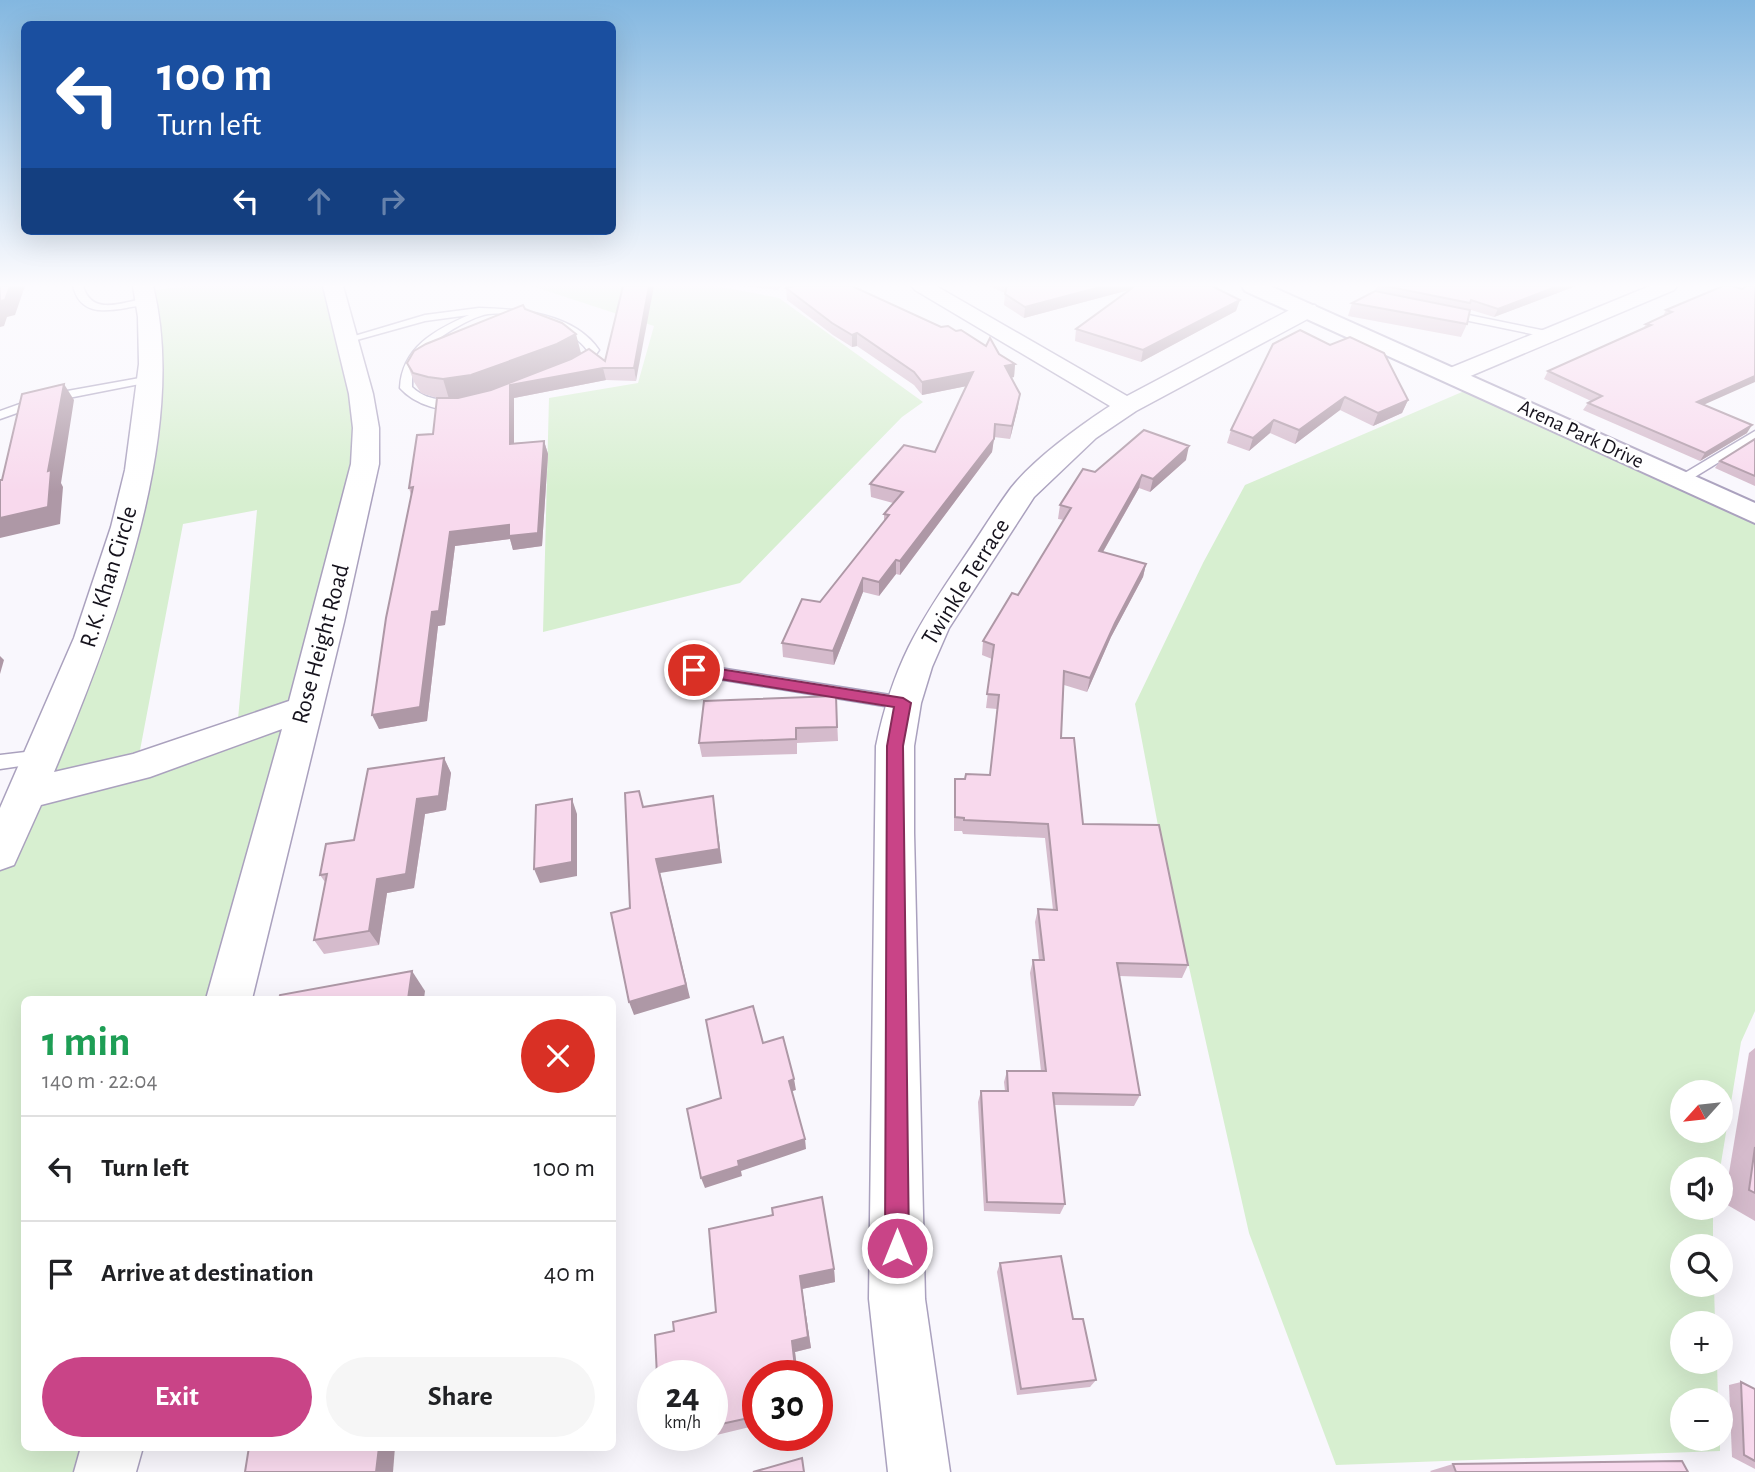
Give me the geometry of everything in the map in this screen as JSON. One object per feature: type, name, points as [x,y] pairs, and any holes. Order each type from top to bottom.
[{"type":"street","name":"R.K. Khan Circle","points":[[0,853],[81,666],[118,556],[143,447],[151,379],[149,355]]},
{"type":"street","name":"Rose Height Road","points":[[230,996],[328,622],[365,464],[366,428],[361,394],[350,355]]},
{"type":"street","points":[[1039,355],[1127,406]]},
{"type":"street","name":"Twinkle Terrace","points":[[919,1472],[897,1299],[895,746],[903,703],[915,667],[933,628],[1023,492],[1087,432],[1127,406],[1223,355]]},
{"type":"street","name":"Arena Park Drive","points":[[1407,355],[1755,514]]},
{"type":"street","points":[[1453,375],[1503,355]]},
{"type":"street","points":[[26,794],[137,767],[272,719],[303,712]]},
{"type":"street","points":[[105,1472],[111,1451]]},
{"type":"lane","points":[[413,355],[406,373],[405,388],[419,400],[442,405],[467,405]]},
{"type":"lane","points":[[564,370],[590,355]]},
{"type":"lane","points":[[0,415],[45,399],[151,379]]},
{"type":"lane","points":[[1680,480],[1755,435]]},
{"type":"lane","points":[[694,670],[903,703]]},
{"type":"lane","points":[[0,762],[42,757]]},
{"type":"green space","points":[[141,355],[351,355],[368,428],[303,713],[231,996],[21,996],[21,1451],[111,1451],[106,1472],[0,1472],[0,847],[131,499]],"holes":[[[257,510],[237,730],[137,766],[183,524]]]},
{"type":"green space","points":[[646,355],[857,355],[923,402],[902,417],[740,583],[543,632],[549,398],[638,383]]},
{"type":"green space","points":[[1476,386],[1755,515],[1755,1011],[1741,1042],[1733,1090],[1733,1080],[1670,1080],[1670,1143],[1724,1143],[1722,1157],[1670,1157],[1670,1220],[1713,1220],[1713,1234],[1670,1234],[1670,1297],[1714,1297],[1715,1311],[1670,1311],[1670,1374],[1717,1374],[1718,1388],[1670,1388],[1670,1451],[1720,1451],[1336,1465],[1249,1233],[1163,852],[1135,704],[1203,563],[1245,485]]},
{"type":"building","points":[[412,355],[527,355],[471,375],[443,379],[413,373],[407,363]]},
{"type":"building","points":[[579,355],[597,355],[605,361],[607,355],[636,355],[634,368],[603,368],[510,385],[510,444],[544,441],[538,533],[509,536],[509,525],[450,532],[439,611],[432,612],[420,707],[372,715],[386,618],[413,487],[409,488],[417,435],[433,434],[437,398],[458,398],[491,390]]},
{"type":"building","points":[[889,355],[1000,355],[1015,364],[1005,366],[1020,394],[1012,426],[995,424],[994,439],[900,561],[896,560],[879,582],[863,578],[833,651],[782,643],[802,599],[820,602],[889,515],[884,514],[903,492],[870,484],[904,445],[935,452],[973,372],[922,382],[914,372]]},
{"type":"building","points":[[1268,355],[1385,355],[1408,400],[1378,413],[1345,397],[1299,430],[1274,420],[1253,438],[1231,430]]},
{"type":"building","points":[[1585,355],[1755,355],[1755,376],[1697,402],[1752,425],[1705,453],[1588,403],[1602,396],[1548,371]]},
{"type":"building","points":[[64,384],[48,471],[51,470],[48,507],[0,518],[0,480],[22,394]]},
{"type":"building","points":[[1144,430],[1189,446],[1153,479],[1142,475],[1099,551],[1146,564],[1090,678],[1064,671],[1061,738],[1074,738],[1083,824],[1159,825],[1188,965],[1117,963],[1140,1095],[1053,1093],[1065,1204],[987,1202],[981,1091],[1008,1091],[1007,1071],[1046,1071],[1033,960],[1044,960],[1038,909],[1057,910],[1048,824],[964,820],[955,817],[955,779],[965,779],[966,774],[990,775],[999,695],[987,694],[994,645],[983,641],[1012,593],[1018,595],[1071,508],[1060,505],[1083,469],[1095,472]]},
{"type":"building","points":[[1755,439],[1755,476],[1720,461]]},
{"type":"building","points":[[836,696],[837,727],[796,728],[796,739],[699,743],[704,701]]},
{"type":"building","points":[[444,758],[439,796],[417,799],[406,874],[377,879],[369,931],[314,940],[327,874],[320,875],[326,844],[354,840],[368,769]]},
{"type":"building","points":[[639,791],[643,807],[713,796],[719,849],[656,859],[686,985],[629,1002],[611,913],[630,908],[625,793]]},
{"type":"building","points":[[572,799],[572,862],[534,869],[536,805]]},
{"type":"building","points":[[412,971],[408,996],[280,995]]},
{"type":"building","points":[[753,1006],[763,1043],[783,1037],[794,1079],[789,1081],[805,1139],[738,1161],[739,1166],[701,1178],[687,1109],[721,1098],[706,1020]]},
{"type":"building","points":[[1755,1147],[1755,1193],[1749,1190]]},
{"type":"building","points":[[822,1197],[834,1269],[800,1276],[808,1337],[792,1341],[794,1360],[742,1360],[742,1419],[728,1423],[728,1360],[656,1360],[655,1335],[674,1331],[673,1322],[716,1312],[709,1229],[773,1215],[772,1208]]},
{"type":"building","points":[[1061,1256],[1073,1319],[1083,1319],[1096,1380],[1021,1389],[1000,1263]]},
{"type":"building","points":[[1741,1382],[1755,1389],[1755,1461],[1744,1455]]},
{"type":"building","points":[[248,1451],[379,1451],[376,1472],[245,1472]]},
{"type":"building","points":[[802,1458],[804,1472],[753,1472]]},
{"type":"building","points":[[1682,1461],[1688,1472],[1456,1472],[1453,1464]]},
{"type":"route","points":[[694,670],[903,703],[895,746],[897,1248]]}]
